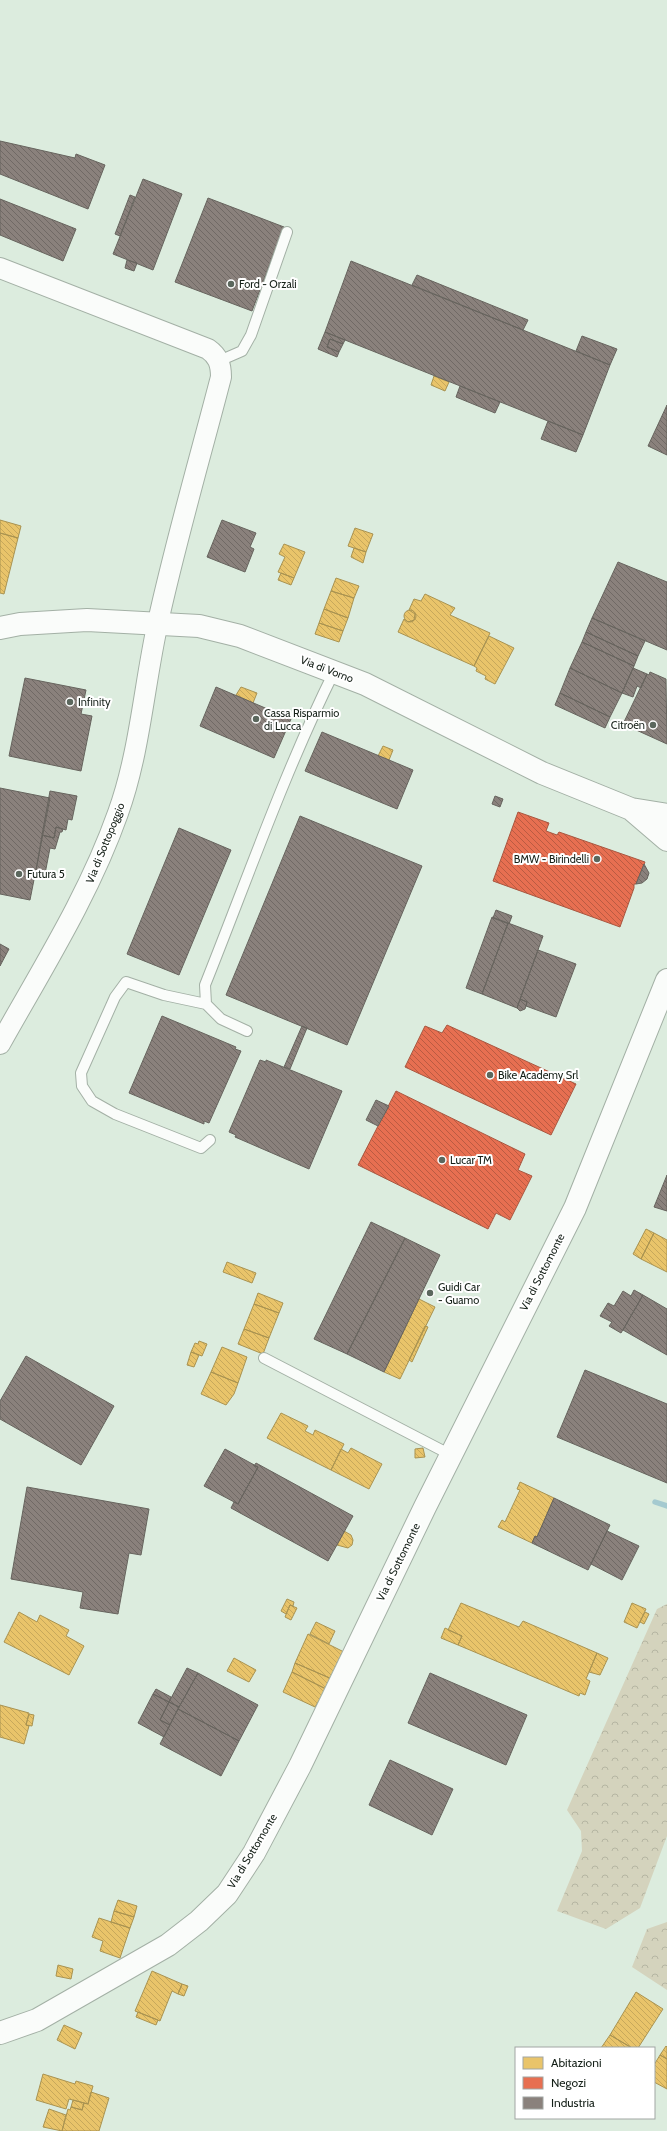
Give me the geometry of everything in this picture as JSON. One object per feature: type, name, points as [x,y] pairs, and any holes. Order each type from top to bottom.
[{"type":"main road","name":"Via di Vorno","points":[[0,628],[20,624],[87,620],[158,622],[198,626],[240,636],[365,684],[542,773],[631,809],[667,815]]},
{"type":"main road","name":"Via di Vorno","points":[[631,809],[667,840]]},
{"type":"main road","name":"Via di Sottomonte","points":[[0,2033],[37,2020],[168,1945],[199,1921],[227,1894],[254,1853],[300,1766],[451,1455],[575,1208],[667,980]]},
{"type":"street","points":[[0,268],[208,349],[219,361]]},
{"type":"street","name":"Via di Sottopoggio","points":[[0,1044],[85,892],[119,812],[132,771],[158,622],[221,377],[219,361]]},
{"type":"lane","points":[[219,361],[242,351],[251,335],[287,232]]},
{"type":"lane","points":[[206,1004],[205,985],[318,704],[334,672]]},
{"type":"lane","points":[[210,1140],[201,1148],[115,1114],[92,1101],[82,1086],[81,1073],[115,996],[126,982],[164,995],[206,1004],[221,1019],[247,1030]]},
{"type":"lane","points":[[264,1358],[451,1455]]},
{"type":"green space","points":[[667,1604],[667,1836],[640,1908],[606,1929],[557,1911],[582,1851],[581,1831],[567,1810],[657,1609]]},
{"type":"green space","points":[[667,1922],[667,1990],[632,1967],[647,1929]]},
{"type":"building: Abitazioni","points":[[434,376],[449,382],[445,391],[431,385]]},
{"type":"building: Abitazioni","points":[[0,520],[21,526],[18,538],[0,533]]},
{"type":"building: Abitazioni","points":[[355,528],[373,534],[366,552],[348,546]]},
{"type":"building: Abitazioni","points":[[0,533],[18,538],[4,594],[0,593]]},
{"type":"building: Abitazioni","points":[[284,544],[305,552],[294,578],[278,572],[285,557],[279,554]]},
{"type":"building: Abitazioni","points":[[354,548],[366,552],[363,563],[351,557]]},
{"type":"building: Abitazioni","points":[[281,573],[294,578],[291,585],[278,580]]},
{"type":"building: Abitazioni","points":[[336,578],[359,586],[354,598],[331,591]]},
{"type":"building: Abitazioni","points":[[331,591],[354,598],[348,618],[324,609]]},
{"type":"building: Abitazioni","points":[[425,594],[455,608],[450,615],[490,633],[474,666],[398,632],[404,619],[408,622],[414,620],[415,614],[409,610],[414,599],[421,601]]},
{"type":"building: Abitazioni","points":[[324,609],[348,618],[343,631],[319,623]]},
{"type":"building: Abitazioni","points":[[410,610],[414,612],[416,616],[414,620],[410,622],[406,620],[404,616],[406,612]]},
{"type":"building: Abitazioni","points":[[319,623],[343,631],[339,642],[315,634]]},
{"type":"building: Abitazioni","points":[[489,636],[514,648],[495,684],[485,679],[486,676],[476,671],[477,668],[474,666]]},
{"type":"building: Abitazioni","points":[[241,687],[257,693],[253,703],[236,695]]},
{"type":"building: Abitazioni","points":[[383,746],[393,750],[389,760],[378,756]]},
{"type":"building: Abitazioni","points":[[646,1229],[654,1233],[641,1259],[633,1254]]},
{"type":"building: Abitazioni","points":[[654,1233],[667,1240],[667,1272],[641,1259]]},
{"type":"building: Abitazioni","points":[[227,1262],[256,1273],[252,1283],[223,1272]]},
{"type":"building: Abitazioni","points":[[258,1293],[283,1303],[279,1313],[254,1304]]},
{"type":"building: Abitazioni","points":[[419,1299],[435,1307],[400,1379],[384,1372]]},
{"type":"building: Abitazioni","points":[[254,1304],[279,1313],[269,1338],[244,1329]]},
{"type":"building: Abitazioni","points":[[425,1326],[428,1327],[412,1362],[409,1360]]},
{"type":"building: Abitazioni","points":[[244,1329],[269,1338],[263,1354],[238,1344]]},
{"type":"building: Abitazioni","points":[[199,1341],[207,1344],[202,1356],[191,1352],[195,1343],[198,1344]]},
{"type":"building: Abitazioni","points":[[222,1347],[247,1357],[238,1383],[211,1372]]},
{"type":"building: Abitazioni","points":[[191,1352],[199,1355],[194,1367],[187,1365]]},
{"type":"building: Abitazioni","points":[[211,1372],[238,1383],[234,1394],[226,1405],[201,1394]]},
{"type":"building: Abitazioni","points":[[281,1413],[308,1426],[305,1431],[313,1435],[315,1430],[344,1444],[331,1470],[267,1438]]},
{"type":"building: Abitazioni","points":[[351,1448],[382,1464],[369,1489],[331,1470],[341,1449],[348,1453]]},
{"type":"building: Abitazioni","points":[[423,1448],[425,1457],[415,1458],[415,1449]]},
{"type":"building: Abitazioni","points":[[520,1482],[554,1498],[537,1537],[535,1536],[532,1543],[498,1527],[502,1520],[505,1522],[520,1490],[517,1489]]},
{"type":"building: Abitazioni","points":[[344,1531],[351,1535],[353,1540],[352,1545],[348,1548],[337,1545]]},
{"type":"building: Abitazioni","points":[[287,1599],[294,1602],[293,1606],[290,1605],[286,1614],[281,1611]]},
{"type":"building: Abitazioni","points":[[461,1603],[519,1627],[523,1621],[597,1653],[586,1679],[590,1681],[585,1695],[580,1693],[579,1696],[458,1645],[462,1636],[448,1630]]},
{"type":"building: Abitazioni","points":[[632,1603],[646,1609],[637,1628],[624,1622]]},
{"type":"building: Abitazioni","points":[[290,1605],[297,1608],[291,1620],[285,1617]]},
{"type":"building: Abitazioni","points":[[19,1612],[37,1622],[40,1615],[69,1630],[66,1636],[84,1646],[69,1675],[4,1642]]},
{"type":"building: Abitazioni","points":[[645,1612],[649,1614],[644,1624],[640,1622]]},
{"type":"building: Abitazioni","points":[[316,1622],[335,1631],[329,1644],[310,1634]]},
{"type":"building: Abitazioni","points":[[445,1628],[462,1636],[458,1645],[441,1638]]},
{"type":"building: Abitazioni","points":[[308,1634],[346,1653],[332,1679],[295,1663]]},
{"type":"building: Abitazioni","points":[[597,1653],[608,1658],[600,1675],[589,1672]]},
{"type":"building: Abitazioni","points":[[234,1658],[256,1670],[249,1682],[227,1671]]},
{"type":"building: Abitazioni","points":[[295,1663],[332,1679],[326,1689],[292,1672]]},
{"type":"building: Abitazioni","points":[[292,1672],[326,1689],[315,1707],[283,1692]]},
{"type":"building: Abitazioni","points":[[0,1705],[29,1713],[26,1725],[29,1726],[24,1744],[0,1737]]},
{"type":"building: Abitazioni","points":[[29,1714],[34,1715],[32,1726],[26,1725]]},
{"type":"building: Abitazioni","points":[[118,1900],[137,1906],[134,1917],[114,1911]]},
{"type":"building: Abitazioni","points":[[114,1911],[134,1917],[130,1928],[111,1922]]},
{"type":"building: Abitazioni","points":[[99,1918],[130,1928],[120,1958],[100,1951],[103,1941],[92,1937]]},
{"type":"building: Abitazioni","points":[[58,1965],[73,1969],[71,1979],[56,1976]]},
{"type":"building: Abitazioni","points":[[152,1971],[182,1984],[178,1994],[172,1991],[160,2021],[135,2011]]},
{"type":"building: Abitazioni","points":[[182,1984],[188,1986],[184,1996],[178,1994]]},
{"type":"building: Abitazioni","points":[[636,1992],[663,2009],[639,2047],[630,2047],[610,2035]]},
{"type":"building: Abitazioni","points":[[138,2012],[158,2020],[156,2025],[136,2017]]},
{"type":"building: Abitazioni","points":[[64,2025],[82,2033],[75,2049],[57,2040]]},
{"type":"building: Abitazioni","points":[[610,2035],[630,2047],[602,2047]]},
{"type":"building: Abitazioni","points":[[666,2046],[667,2047],[667,2059],[660,2055]]},
{"type":"building: Abitazioni","points":[[660,2055],[667,2059],[667,2089],[655,2083],[655,2063]]},
{"type":"building: Abitazioni","points":[[43,2074],[75,2084],[76,2081],[93,2086],[88,2104],[69,2099],[66,2109],[36,2100]]},
{"type":"building: Abitazioni","points":[[91,2092],[109,2098],[99,2131],[62,2131],[68,2109],[70,2110],[71,2107],[82,2110],[84,2103],[88,2104]]},
{"type":"building: Abitazioni","points":[[73,2100],[84,2103],[82,2110],[71,2107]]},
{"type":"building: Abitazioni","points":[[49,2109],[66,2115],[62,2131],[43,2127]]},
{"type":"building: Negozi","points":[[518,812],[549,823],[546,831],[557,835],[559,832],[645,862],[636,884],[634,884],[634,888],[620,927],[493,881]]},
{"type":"building: Negozi","name":"Bike Academy Srl","points":[[447,1025],[576,1084],[551,1135],[405,1067],[425,1026],[442,1033]]},
{"type":"building: Negozi","name":"Lucar TM","points":[[396,1091],[525,1154],[518,1170],[532,1176],[510,1220],[496,1213],[488,1229],[358,1165]]},
{"type":"building: Industria","points":[[0,141],[75,158],[76,154],[105,165],[88,209],[0,174]]},
{"type":"building: Industria","points":[[143,179],[182,194],[153,270],[113,254]]},
{"type":"building: Industria","points":[[130,195],[135,197],[120,236],[115,234]]},
{"type":"building: Industria","points":[[208,198],[284,227],[252,311],[175,282]]},
{"type":"building: Industria","points":[[0,199],[76,229],[63,261],[0,235]]},
{"type":"building: Industria","points":[[127,260],[137,263],[134,271],[125,268]]},
{"type":"building: Industria","points":[[351,261],[610,365],[583,435],[325,332]]},
{"type":"building: Industria","points":[[417,275],[528,320],[523,330],[412,285]]},
{"type":"building: Industria","points":[[325,332],[345,340],[343,344],[330,339],[327,347],[339,352],[337,357],[318,349]]},
{"type":"building: Industria","points":[[582,336],[617,349],[610,365],[576,351]]},
{"type":"building: Industria","points":[[330,339],[343,344],[339,352],[327,347]]},
{"type":"building: Industria","points":[[460,386],[500,402],[495,413],[456,397]]},
{"type":"building: Industria","points":[[667,405],[667,455],[648,446]]},
{"type":"building: Industria","points":[[548,421],[583,435],[576,452],[541,439]]},
{"type":"building: Industria","points":[[222,520],[256,533],[250,547],[254,549],[245,572],[207,557]]},
{"type":"building: Industria","points":[[618,562],[667,582],[667,650],[592,618]]},
{"type":"building: Industria","points":[[592,618],[645,641],[638,656],[586,632]]},
{"type":"building: Industria","points":[[586,632],[638,656],[634,666],[582,642]]},
{"type":"building: Industria","points":[[582,642],[634,666],[622,693],[570,668]]},
{"type":"building: Industria","points":[[570,668],[622,693],[610,717],[560,693]]},
{"type":"building: Industria","points":[[633,668],[647,674],[641,688],[637,686],[633,697],[622,693]]},
{"type":"building: Industria","points":[[650,672],[666,679],[667,744],[623,724],[647,674],[649,675]]},
{"type":"building: Industria","points":[[25,678],[86,690],[81,714],[92,716],[81,771],[9,756]]},
{"type":"building: Industria","points":[[216,687],[291,719],[274,758],[200,726]]},
{"type":"building: Industria","points":[[560,693],[610,717],[605,728],[555,705]]},
{"type":"building: Industria","points":[[322,732],[413,770],[397,809],[305,771]]},
{"type":"building: Industria","points":[[0,788],[50,798],[30,900],[0,894]]},
{"type":"building: Industria","points":[[50,791],[77,796],[72,820],[68,819],[66,830],[56,827],[54,838],[42,835]]},
{"type":"building: Industria","points":[[495,796],[503,799],[500,807],[492,804]]},
{"type":"building: Industria","points":[[300,816],[422,866],[347,1045],[226,995]]},
{"type":"building: Industria","points":[[56,827],[63,829],[62,832],[60,832],[55,849],[50,848],[44,879],[35,877],[42,835],[54,838]]},
{"type":"building: Industria","points":[[179,828],[231,850],[179,975],[127,954]]},
{"type":"building: Industria","points":[[644,864],[649,873],[647,879],[642,883],[636,884]]},
{"type":"building: Industria","points":[[496,910],[512,916],[509,924],[493,918]]},
{"type":"building: Industria","points":[[492,917],[508,923],[482,994],[466,988]]},
{"type":"building: Industria","points":[[508,923],[543,936],[517,1008],[482,994]]},
{"type":"building: Industria","points":[[0,944],[9,949],[0,966]]},
{"type":"building: Industria","points":[[538,950],[576,964],[556,1017],[526,1006],[527,1002],[520,999]]},
{"type":"building: Industria","points":[[520,999],[527,1002],[525,1009],[520,1011],[517,1008]]},
{"type":"building: Industria","points":[[162,1016],[236,1047],[235,1049],[241,1051],[209,1123],[204,1121],[204,1124],[129,1093]]},
{"type":"building: Industria","points":[[302,1026],[307,1028],[290,1069],[284,1067]]},
{"type":"building: Industria","points":[[260,1060],[266,1062],[266,1060],[342,1091],[309,1169],[235,1137],[236,1135],[229,1132]]},
{"type":"building: Industria","points":[[376,1100],[389,1106],[378,1126],[366,1120]]},
{"type":"building: Industria","points":[[667,1175],[667,1211],[654,1207]]},
{"type":"building: Industria","points":[[371,1222],[405,1238],[347,1354],[314,1339]]},
{"type":"building: Industria","points":[[405,1238],[440,1255],[384,1372],[347,1354]]},
{"type":"building: Industria","points":[[634,1290],[643,1295],[621,1333],[609,1326],[612,1322],[600,1316],[608,1303],[614,1306],[623,1291],[631,1296]]},
{"type":"building: Industria","points":[[643,1295],[667,1309],[667,1355],[623,1330]]},
{"type":"building: Industria","points":[[26,1356],[114,1406],[81,1465],[0,1419],[0,1401]]},
{"type":"building: Industria","points":[[585,1370],[667,1404],[667,1483],[557,1437]]},
{"type":"building: Industria","points":[[225,1449],[258,1467],[238,1504],[204,1486]]},
{"type":"building: Industria","points":[[256,1463],[353,1516],[328,1561],[231,1508],[234,1502],[238,1504],[258,1467],[254,1466]]},
{"type":"building: Industria","points":[[27,1487],[149,1509],[141,1555],[129,1553],[118,1614],[80,1608],[83,1592],[11,1579]]},
{"type":"building: Industria","points":[[554,1498],[610,1525],[588,1570],[532,1543],[535,1536],[537,1537]]},
{"type":"building: Industria","points":[[607,1531],[639,1546],[622,1580],[591,1564]]},
{"type":"building: Industria","points":[[187,1668],[198,1673],[179,1707],[169,1702]]},
{"type":"building: Industria","points":[[198,1673],[258,1705],[239,1741],[178,1709]]},
{"type":"building: Industria","points":[[430,1673],[527,1715],[506,1765],[408,1723]]},
{"type":"building: Industria","points":[[156,1689],[171,1697],[169,1702],[153,1694]]},
{"type":"building: Industria","points":[[153,1694],[169,1702],[160,1720],[170,1725],[164,1737],[138,1723]]},
{"type":"building: Industria","points":[[169,1702],[179,1707],[170,1725],[160,1720]]},
{"type":"building: Industria","points":[[178,1709],[239,1741],[221,1776],[160,1744]]},
{"type":"building: Industria","points":[[390,1760],[453,1789],[432,1835],[369,1805]]},
{"type":"waterway","points":[[655,1502],[667,1506]]},
{"type":"place","name":"Ford - Orzali","points":[[231,284]]},
{"type":"place","name":"Infinity","points":[[70,702]]},
{"type":"place","name":"Cassa Risparmio di Lucca","points":[[256,719]]},
{"type":"place","name":"Citroën","points":[[653,725]]},
{"type":"place","name":"BMW - Birindelli","points":[[597,859]]},
{"type":"place","name":"Futura 5","points":[[19,874]]},
{"type":"place","name":"Bike Academy Srl","points":[[490,1075]]},
{"type":"place","name":"Lucar TM","points":[[442,1160]]},
{"type":"place","name":"Guidi Car - Guamo","points":[[430,1293]]}]
